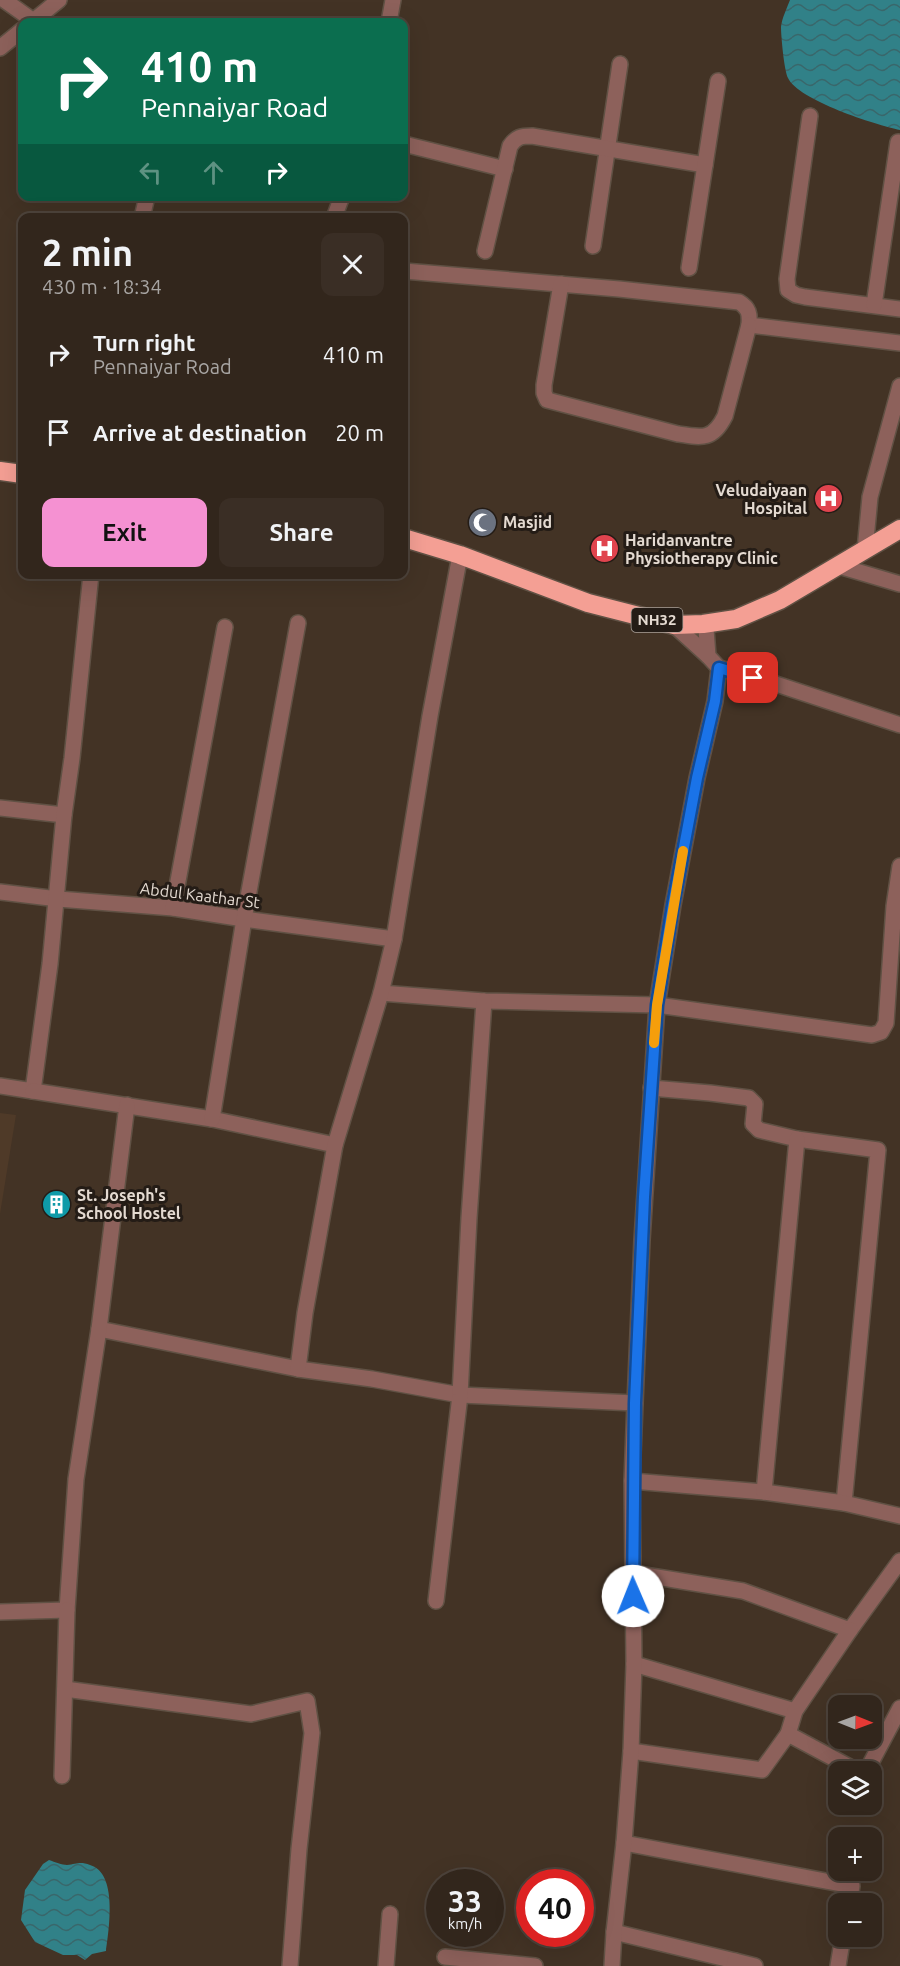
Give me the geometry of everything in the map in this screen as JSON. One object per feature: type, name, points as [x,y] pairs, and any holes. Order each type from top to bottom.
[{"type":"highway","points":[[0,471],[18,473]]},
{"type":"highway","name":"NH32","points":[[408,539],[460,555],[588,603],[674,625],[735,619],[780,600],[900,529]]},
{"type":"street","points":[[4,0],[24,18]]},
{"type":"street","points":[[38,18],[59,0]]},
{"type":"street","points":[[390,18],[393,0]]},
{"type":"street","points":[[0,48],[18,34]]},
{"type":"street","points":[[593,246],[620,64]]},
{"type":"street","points":[[689,268],[718,81]]},
{"type":"street","points":[[810,116],[787,279],[788,290],[795,295],[805,297],[900,309]]},
{"type":"street","points":[[485,251],[510,146],[521,136],[705,165]]},
{"type":"street","points":[[874,305],[898,142]]},
{"type":"street","points":[[408,145],[505,169]]},
{"type":"street","points":[[408,271],[561,284],[739,302],[746,307],[750,315],[749,325],[725,416],[718,429],[709,435],[697,437],[678,434],[547,400],[544,385],[561,284]]},
{"type":"street","points":[[749,325],[900,343]]},
{"type":"street","points":[[865,550],[870,497],[900,386]]},
{"type":"street","points":[[298,1369],[305,1313],[335,1145],[381,993],[394,939],[429,716],[460,555]]},
{"type":"street","points":[[839,566],[900,584]]},
{"type":"street","points":[[33,1091],[58,899],[64,815],[90,579]]},
{"type":"street","points":[[212,1119],[244,919],[298,623]]},
{"type":"street","points":[[708,623],[706,629],[708,656]]},
{"type":"street","points":[[674,625],[719,668],[770,682],[900,725]]},
{"type":"street","points":[[173,908],[225,627]]},
{"type":"street","points":[[612,1966],[631,1751],[634,1664],[632,1573],[635,1403],[657,1005],[673,905],[697,778],[715,701],[719,668]]},
{"type":"street","points":[[0,808],[64,815]]},
{"type":"street","points":[[381,993],[484,1001],[657,1005],[872,1035],[881,1032],[886,1023],[894,906],[900,866]]},
{"type":"street","name":"Abdul Kaathar St","points":[[0,892],[173,908],[394,939]]},
{"type":"street","points":[[436,1601],[459,1395],[484,1001]]},
{"type":"street","points":[[0,1086],[212,1119],[335,1145]]},
{"type":"street","points":[[651,1088],[749,1098],[755,1104],[753,1124],[759,1130],[798,1139],[878,1150],[844,1503]]},
{"type":"street","points":[[62,1776],[67,1610],[76,1479],[99,1329],[127,1105]]},
{"type":"street","points":[[764,1492],[798,1139]]},
{"type":"street","points":[[99,1329],[298,1369],[372,1379],[459,1395],[635,1403]]},
{"type":"street","points":[[633,1481],[764,1492],[844,1503],[900,1516]]},
{"type":"street","points":[[631,1751],[762,1770],[788,1734],[795,1711],[900,1561]]},
{"type":"street","points":[[632,1573],[743,1591],[850,1630]]},
{"type":"street","points":[[0,1612],[67,1610]]},
{"type":"street","points":[[634,1664],[795,1711]]},
{"type":"street","points":[[64,1689],[250,1714],[307,1701],[312,1733],[299,1849],[290,1966]]},
{"type":"street","points":[[872,1761],[900,1708]]},
{"type":"street","points":[[788,1734],[838,1761]]},
{"type":"street","points":[[624,1843],[852,1886],[851,1893]]},
{"type":"street","points":[[386,1966],[390,1914]]},
{"type":"street","points":[[614,1932],[735,1964],[755,1966]]},
{"type":"street","points":[[838,1966],[841,1947]]},
{"type":"street","points":[[445,1957],[535,1966]]},
{"type":"shaded area","points":[[0,1113],[16,1115],[0,1214]]},
{"type":"water","points":[[790,0],[900,0],[900,130],[874,123],[822,103],[806,95],[788,78],[781,27]]},
{"type":"water","points":[[49,1860],[65,1865],[81,1863],[90,1865],[99,1870],[105,1879],[110,1903],[106,1951],[92,1954],[85,1960],[77,1955],[63,1955],[35,1942],[21,1920],[25,1890],[43,1864]]},
{"type":"slow traffic","points":[[654,1043],[657,1005],[683,851]]},
{"type":"place","name":"Veludaiyaan Hospital","points":[[828,499]]},
{"type":"place","name":"Masjid","points":[[482,522]]},
{"type":"place","name":"Haridanvantre Physiotherapy Clinic","points":[[604,549]]},
{"type":"place","name":"St. Joseph's School Hostel","points":[[56,1204]]},
{"type":"route","points":[[633,1596],[635,1403],[644,1197],[657,1005],[673,905],[697,778],[715,701],[719,668],[753,678]]}]
